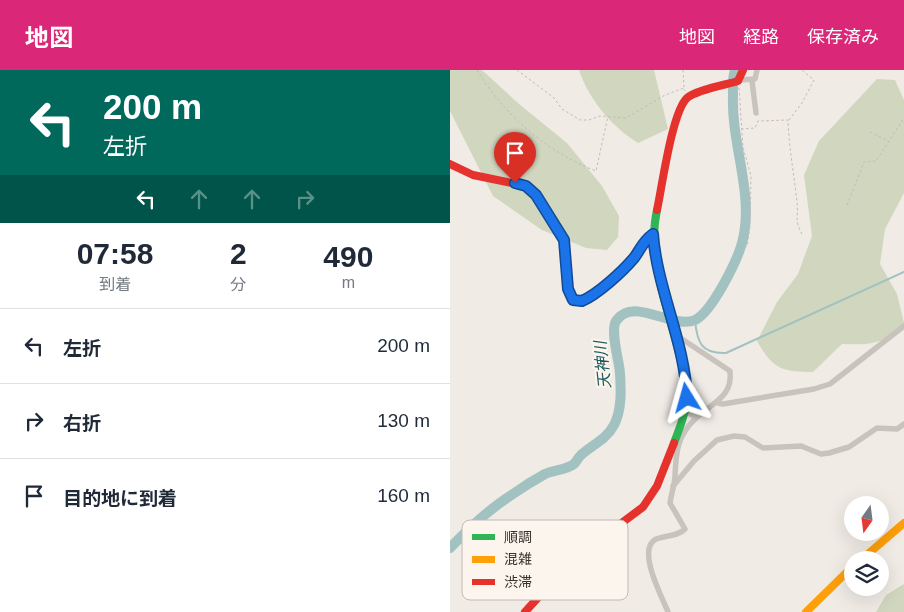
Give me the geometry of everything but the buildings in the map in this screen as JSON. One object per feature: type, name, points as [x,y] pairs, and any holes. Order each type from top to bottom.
[{"type":"street","points":[[736,81],[743,70]]},
{"type":"street","points":[[756,113],[752,81],[755,79],[757,70]]},
{"type":"street","points":[[626,520],[643,507],[659,484],[685,410],[687,388],[656,256],[653,234],[677,116],[686,100],[694,94],[736,81],[752,81]]},
{"type":"street","points":[[450,164],[473,175],[526,186],[536,195],[564,240],[568,289],[573,300],[582,301],[592,295],[634,258],[644,240],[653,234]]},
{"type":"street","points":[[718,403],[724,404],[776,396],[799,390],[814,390],[830,384],[904,326]]},
{"type":"street","points":[[668,612],[652,571],[648,553],[650,544],[655,540],[680,533],[685,528],[670,503],[675,478],[675,461],[678,445],[683,433],[707,408],[718,403],[731,382],[730,370],[676,335]]},
{"type":"street","points":[[685,410],[696,418]]},
{"type":"street","points":[[672,486],[694,461],[717,440],[734,436],[745,437],[763,448],[801,446],[820,454],[849,446],[877,428],[898,429],[904,424]]},
{"type":"street","points":[[871,551],[904,523]]},
{"type":"street","points":[[806,612],[844,575]]},
{"type":"street","points":[[525,612],[536,600]]},
{"type":"path","points":[[477,70],[490,92],[542,142],[596,172],[608,116]]},
{"type":"path","points":[[517,70],[550,94],[562,109],[580,120],[608,116],[631,117],[665,95],[684,88]]},
{"type":"path","points":[[683,70],[686,100]]},
{"type":"path","points":[[802,70],[814,80],[802,103],[788,120],[789,146],[798,205],[796,223],[802,236]]},
{"type":"path","points":[[736,81],[744,154],[751,176],[750,226],[747,246]]},
{"type":"path","points":[[847,205],[864,162],[876,161],[904,118]]},
{"type":"path","points":[[741,129],[755,128],[758,122],[788,120]]},
{"type":"path","points":[[870,132],[888,141]]},
{"type":"green space","points":[[450,70],[482,70],[519,104],[567,143],[602,186],[619,216],[618,237],[607,250],[586,248],[542,230],[493,196],[450,111]]},
{"type":"green space","points":[[579,70],[654,70],[668,129],[638,143],[619,129],[602,112],[589,92]]},
{"type":"green space","points":[[877,79],[895,80],[904,100],[904,193],[885,229],[880,264],[897,294],[904,323],[883,340],[868,344],[842,344],[813,372],[785,370],[768,358],[757,341],[777,302],[798,274],[812,236],[804,175],[819,141]]},
{"type":"green space","points":[[904,584],[904,612],[876,612],[885,596],[889,596],[889,593]]},
{"type":"waterway","name":"天神川","points":[[479,520],[496,506],[545,474],[574,464],[581,455],[611,430],[617,419],[621,393],[614,326],[623,314],[632,311],[675,321],[686,322],[695,320],[709,307],[723,285],[742,243],[745,225],[744,188],[733,114],[733,76],[735,70]]},
{"type":"waterway","points":[[695,320],[697,335],[702,345],[711,351],[726,353],[904,272]]},
{"type":"waterway","name":"天神川","points":[[450,548],[462,536]]},
{"type":"traffic: fast","points":[[657,210],[654,228],[657,266],[685,378],[687,394],[685,410],[674,443]]},
{"type":"traffic: slow","points":[[871,551],[904,523]]},
{"type":"traffic: slow","points":[[806,612],[844,575]]},
{"type":"traffic: jam","points":[[657,210],[672,134],[682,106],[691,95],[738,81],[743,70]]},
{"type":"traffic: jam","points":[[450,164],[473,175],[526,186],[536,195],[564,241],[568,289],[573,300],[582,301],[616,276],[653,234]]},
{"type":"traffic: jam","points":[[626,520],[643,507],[657,486],[674,443]]},
{"type":"traffic: jam","points":[[525,612],[536,600]]},
{"type":"route","points":[[515,183],[526,186],[536,195],[564,240],[568,289],[573,300],[586,300],[634,258],[644,240],[653,234],[659,272],[676,335],[687,388],[687,398]]}]
